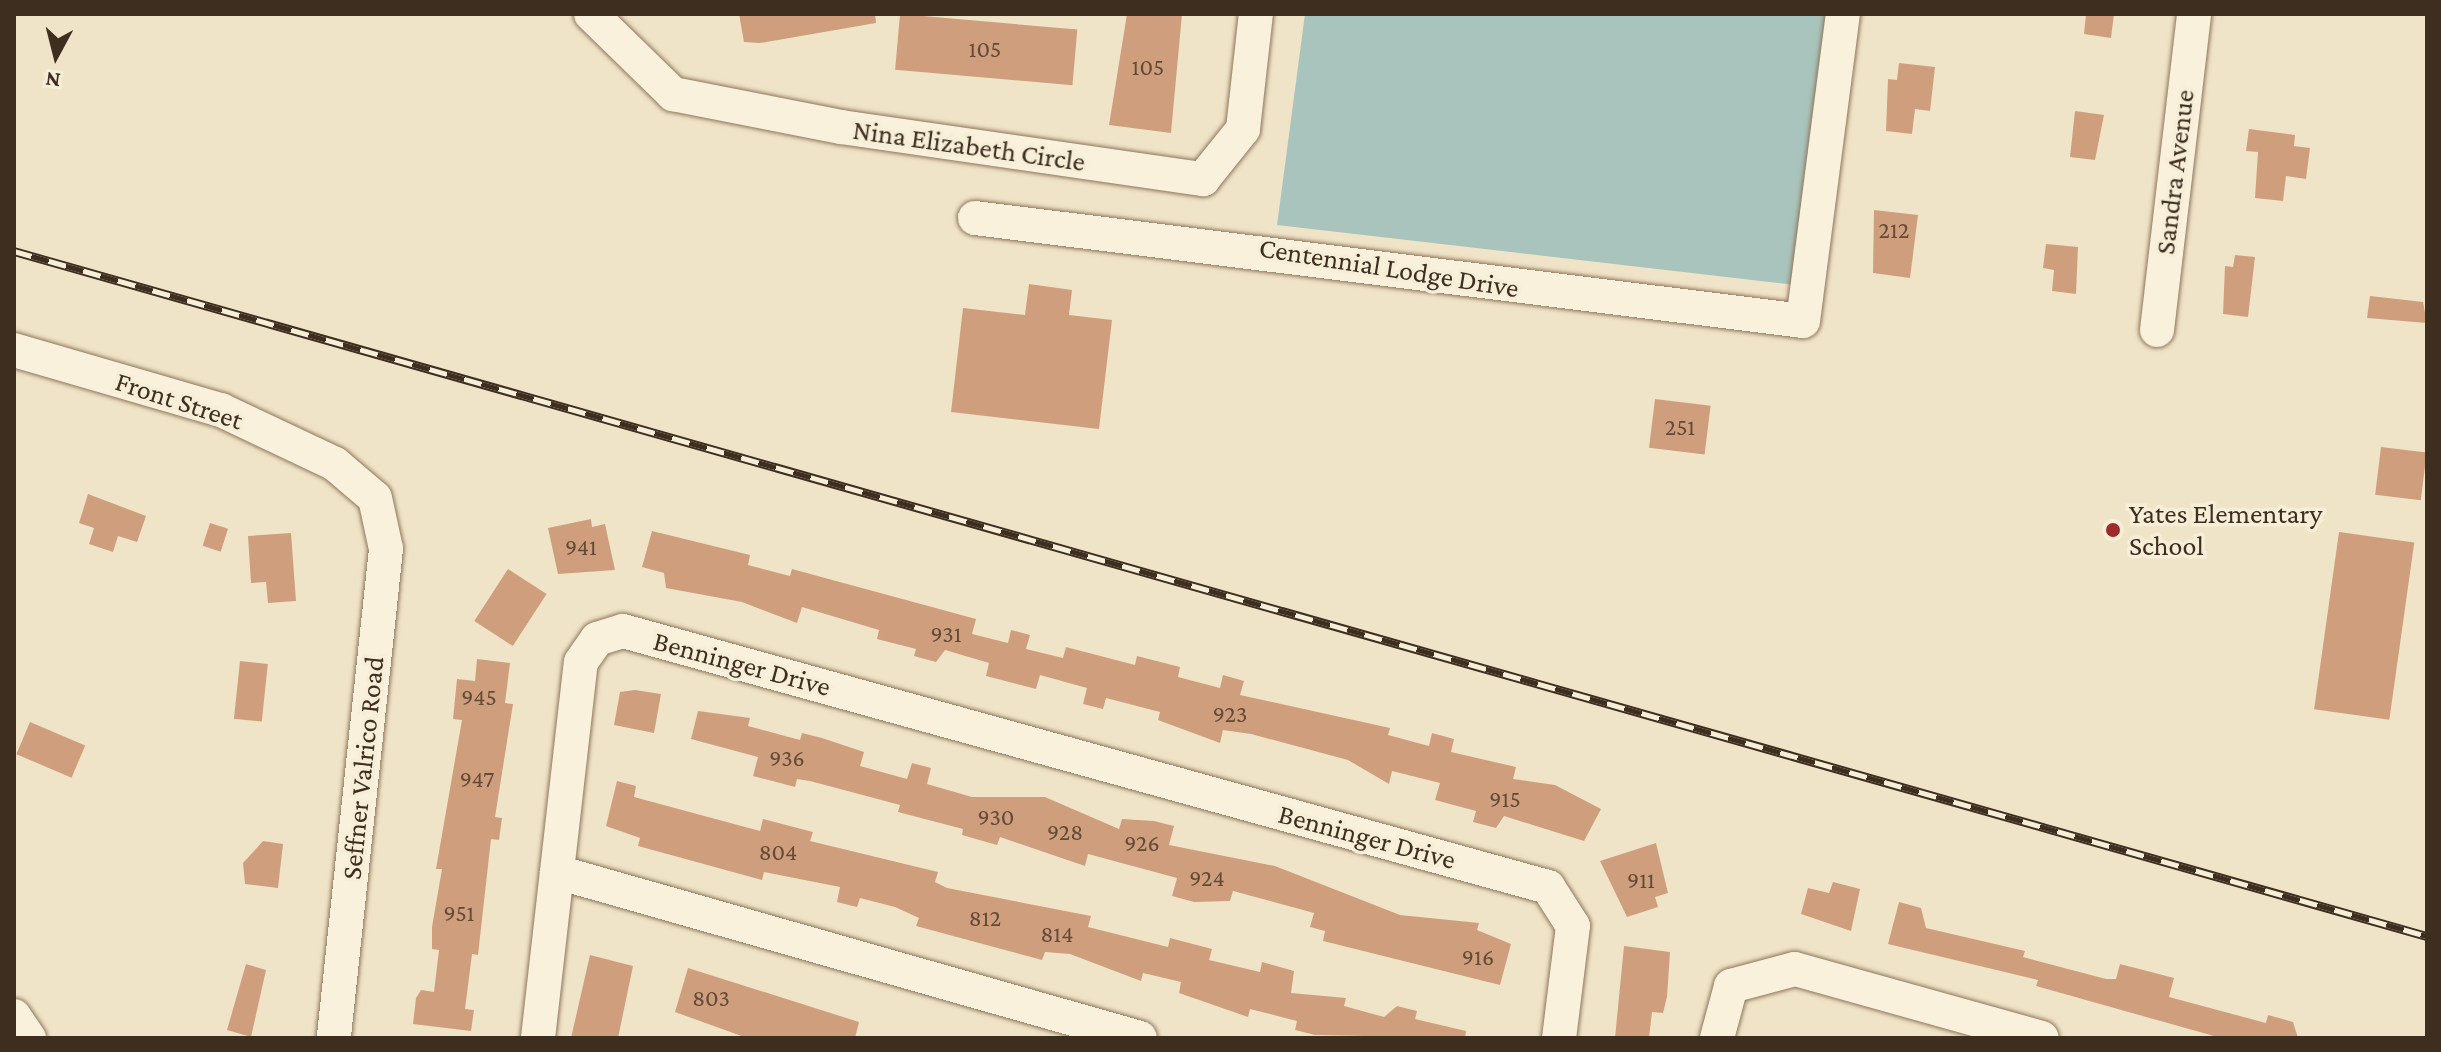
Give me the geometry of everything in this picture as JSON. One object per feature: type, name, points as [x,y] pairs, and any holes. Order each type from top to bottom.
[{"type":"street","name":"Nina Elizabeth Circle","points":[[591,14],[673,94],[841,127],[1203,179],[1243,129],[1256,14]]},
{"type":"street","name":"Centennial Lodge Drive","points":[[975,218],[1803,321],[1843,14]]},
{"type":"street","name":"Sandra Avenue","points":[[2157,330],[2194,14]]},
{"type":"street","name":"Front Street","points":[[14,350],[221,410],[335,464],[375,498]]},
{"type":"street","name":"Seffner Valrico Road","points":[[334,1038],[386,549],[375,498]]},
{"type":"street","name":"Benninger Drive","points":[[538,1038],[581,662],[597,639],[623,631],[1548,887],[1573,926],[1559,1038]]},
{"type":"street","points":[[557,872],[1140,1038]]},
{"type":"street","points":[[1717,1038],[1731,986],[1795,969],[2009,1034],[2042,1038]]},
{"type":"street","points":[[14,1016],[29,1038]]},
{"type":"water","points":[[1305,14],[1831,14],[1796,285],[1277,225]]},
{"type":"building","points":[[739,14],[875,14],[876,23],[760,43],[744,42]]},
{"type":"building","points":[[900,14],[1077,30],[1072,85],[895,70]]},
{"type":"building","points":[[1127,14],[1182,14],[1171,133],[1109,125]]},
{"type":"building","points":[[2086,14],[2114,14],[2111,38],[2084,34]]},
{"type":"building","points":[[1899,63],[1935,67],[1930,111],[1915,109],[1912,134],[1886,131],[1888,79],[1897,80]]},
{"type":"building","points":[[2075,111],[2104,115],[2095,160],[2070,157]]},
{"type":"building","points":[[2249,129],[2295,135],[2294,146],[2310,148],[2306,179],[2286,176],[2283,201],[2255,198],[2258,152],[2246,151]]},
{"type":"building","points":[[1874,210],[1918,215],[1910,278],[1873,273]]},
{"type":"building","points":[[2046,244],[2078,247],[2076,294],[2052,291],[2054,270],[2043,268]]},
{"type":"building","points":[[2235,255],[2255,257],[2248,317],[2223,314],[2225,266],[2233,267]]},
{"type":"building","points":[[1029,284],[1072,290],[1069,315],[1112,320],[1099,429],[951,412],[963,308],[1025,315]]},
{"type":"building","points":[[2370,296],[2423,302],[2427,323],[2367,318]]},
{"type":"building","points":[[1655,399],[1711,406],[1705,454],[1649,448]]},
{"type":"building","points":[[2381,447],[2427,453],[2421,500],[2375,495]]},
{"type":"building","points":[[88,494],[146,516],[137,542],[118,536],[113,552],[89,544],[94,528],[79,523]]},
{"type":"building","points":[[591,519],[592,527],[605,524],[615,570],[558,574],[548,528]]},
{"type":"building","points":[[210,523],[228,529],[221,552],[203,546]]},
{"type":"building","points":[[652,531],[750,555],[748,565],[790,576],[792,569],[976,619],[972,634],[1008,643],[1011,630],[1030,635],[1026,649],[1063,658],[1066,647],[1135,665],[1137,656],[1180,667],[1178,677],[1220,688],[1223,675],[1244,681],[1240,695],[1390,728],[1388,735],[1429,746],[1432,733],[1454,739],[1451,752],[1516,767],[1513,779],[1555,785],[1601,809],[1584,841],[1504,816],[1496,828],[1473,822],[1476,811],[1435,800],[1440,783],[1392,771],[1389,784],[1348,760],[1251,734],[1223,730],[1220,743],[1158,720],[1160,712],[1106,698],[1103,709],[1083,704],[1087,688],[1040,675],[1036,689],[986,676],[989,663],[945,650],[936,662],[914,656],[916,649],[877,639],[879,630],[802,607],[797,623],[742,602],[666,588],[664,573],[642,567]]},
{"type":"building","points":[[2339,532],[2414,543],[2389,720],[2314,709]]},
{"type":"building","points":[[291,533],[296,601],[268,603],[266,582],[251,583],[248,536]]},
{"type":"building","points":[[508,569],[547,594],[513,646],[474,621]]},
{"type":"building","points":[[477,659],[510,663],[505,703],[513,704],[495,817],[502,818],[499,840],[491,839],[478,955],[472,954],[465,1009],[474,1010],[471,1031],[413,1024],[416,998],[421,990],[434,992],[439,950],[432,949],[432,927],[442,869],[436,869],[462,720],[453,719],[457,679],[475,681]]},
{"type":"building","points":[[240,661],[268,664],[262,722],[234,719]]},
{"type":"building","points":[[635,690],[661,694],[654,733],[614,725],[620,692]]},
{"type":"building","points":[[698,711],[750,718],[748,726],[800,740],[802,733],[822,738],[864,752],[860,766],[907,779],[912,763],[931,768],[927,784],[972,797],[1045,797],[1119,829],[1122,819],[1174,826],[1169,845],[1275,866],[1400,915],[1479,923],[1477,930],[1511,944],[1500,985],[1323,941],[1325,931],[1310,927],[1314,913],[1233,891],[1230,901],[1194,902],[1172,896],[1177,878],[1088,854],[1085,866],[1000,837],[997,845],[962,835],[963,829],[898,812],[900,805],[810,781],[797,779],[795,787],[753,776],[758,757],[691,739]]},
{"type":"building","points":[[30,722],[85,745],[72,778],[16,754]]},
{"type":"building","points":[[617,781],[636,786],[634,797],[760,831],[763,819],[813,832],[810,841],[938,872],[935,882],[947,888],[1091,916],[1088,927],[1168,947],[1170,938],[1212,949],[1209,960],[1260,972],[1262,962],[1294,971],[1291,993],[1346,998],[1344,1006],[1384,1017],[1397,1006],[1417,1011],[1415,1019],[1466,1031],[1465,1038],[1315,1035],[1295,1030],[1297,1021],[1250,1009],[1248,1017],[1179,993],[1181,982],[1143,973],[1141,981],[1070,954],[1045,952],[1042,960],[916,926],[919,918],[895,907],[860,898],[857,907],[837,902],[840,887],[764,872],[762,880],[638,846],[640,838],[606,826]]},
{"type":"building","points":[[263,841],[283,844],[278,888],[245,884],[243,863]]},
{"type":"building","points":[[1656,843],[1668,893],[1655,897],[1658,907],[1627,917],[1600,861]]},
{"type":"building","points":[[1833,882],[1860,889],[1851,931],[1801,914],[1808,888],[1829,893]]},
{"type":"building","points":[[1899,902],[1921,908],[1926,928],[2025,951],[2023,957],[2106,979],[2116,979],[2120,964],[2174,978],[2169,997],[2266,1023],[2268,1015],[2293,1022],[2298,1038],[2221,1038],[2036,986],[2038,980],[1888,944]]},
{"type":"building","points":[[1624,946],[1670,952],[1667,997],[1663,1013],[1652,1012],[1649,1038],[1615,1038]]},
{"type":"building","points":[[590,955],[633,966],[618,1038],[571,1038]]},
{"type":"building","points":[[246,964],[266,970],[251,1037],[227,1030]]},
{"type":"building","points":[[688,968],[859,1022],[855,1038],[747,1038],[675,1012]]},
{"type":"railway","points":[[14,251],[2427,936]]},
{"type":"place","name":"Yates Elementary School","points":[[2113,530]]}]
